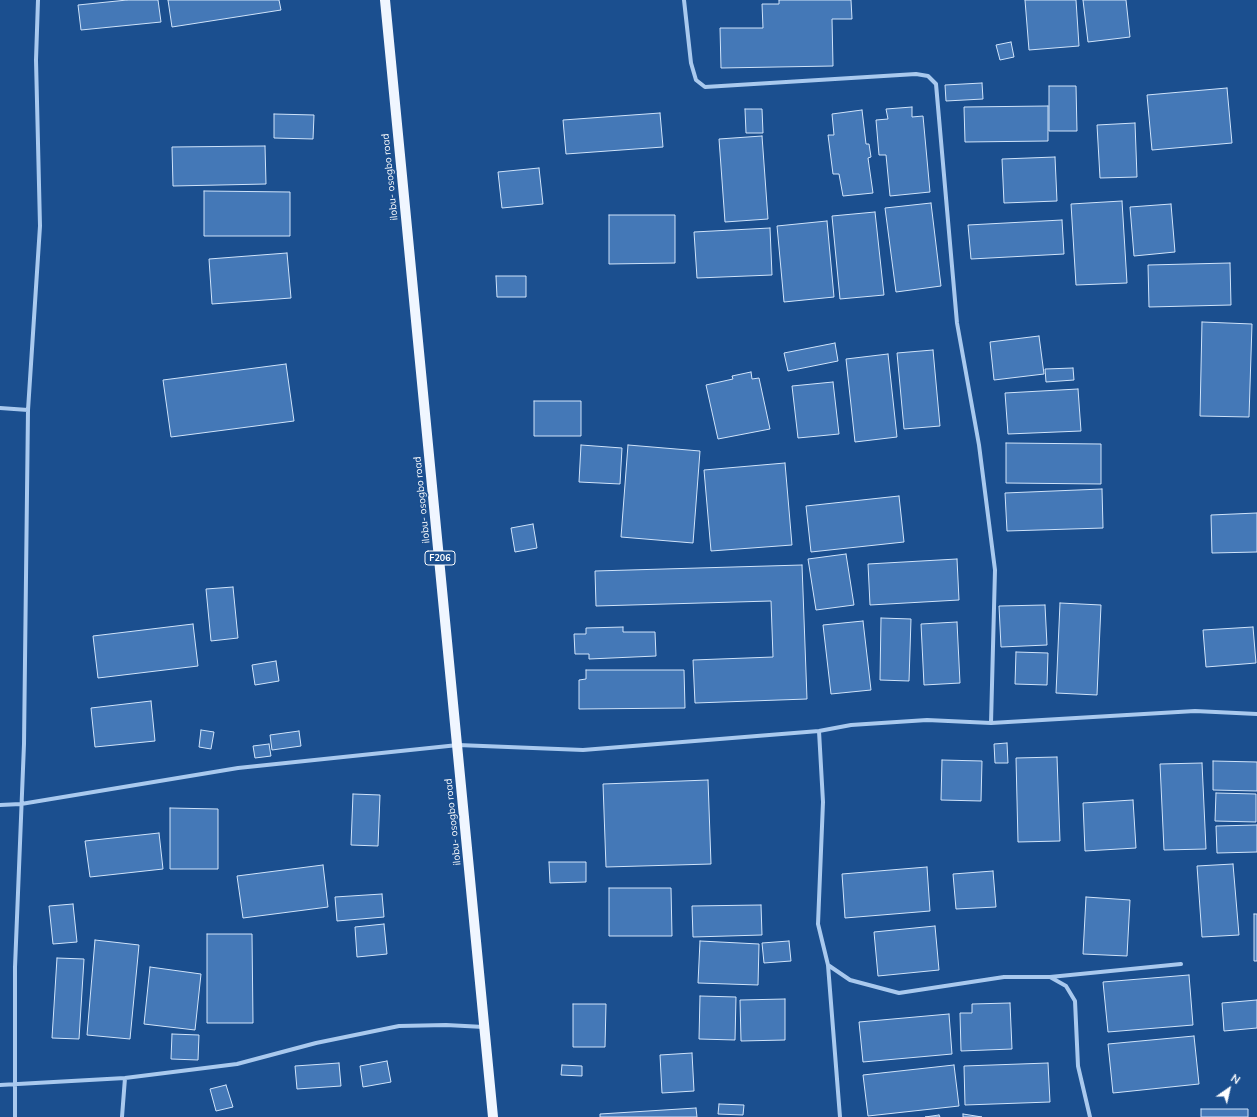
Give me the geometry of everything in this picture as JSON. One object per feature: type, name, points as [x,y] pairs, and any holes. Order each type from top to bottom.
[{"type":"main road","name":"ilobu- osogbo road","points":[[385,0],[486,1027],[493,1117]]},
{"type":"street","points":[[15,1117],[15,967],[24,744],[28,410],[40,226],[36,60],[38,0]]},
{"type":"street","points":[[684,0],[691,63],[696,80],[705,87],[916,74],[928,76],[936,84],[957,324],[979,445],[995,570],[991,723]]},
{"type":"street","points":[[0,408],[28,410]]},
{"type":"street","points":[[0,805],[21,804],[238,768],[458,745],[583,750],[819,731],[852,725],[927,720],[991,723],[1195,711],[1257,714]]},
{"type":"street","points":[[819,731],[823,802],[818,924],[828,965],[840,1117]]},
{"type":"street","points":[[828,965],[850,980],[899,994],[1004,976],[1050,977],[1181,964]]},
{"type":"street","points":[[1050,977],[1066,986],[1075,1001],[1078,1066],[1090,1117]]},
{"type":"street","points":[[0,1085],[125,1078],[237,1064],[316,1043],[400,1026],[446,1025],[486,1027]]},
{"type":"street","points":[[122,1117],[125,1078]]},
{"type":"building","points":[[127,0],[158,0],[161,22],[81,30],[78,5]]},
{"type":"building","points":[[168,0],[279,0],[281,10],[172,27]]},
{"type":"building","points":[[779,0],[851,0],[852,19],[832,19],[833,66],[721,68],[720,28],[763,28],[762,4],[779,4]]},
{"type":"building","points":[[1025,0],[1076,0],[1079,46],[1029,50]]},
{"type":"building","points":[[1083,0],[1126,0],[1130,37],[1088,42]]},
{"type":"building","points":[[1011,42],[1014,57],[1000,60],[996,45]]},
{"type":"building","points":[[982,83],[983,99],[946,101],[945,85]]},
{"type":"building","points":[[1049,86],[1076,86],[1077,131],[1049,131]]},
{"type":"building","points":[[1227,88],[1232,143],[1152,150],[1147,95]]},
{"type":"building","points":[[1048,106],[1048,141],[965,142],[964,107]]},
{"type":"building","points":[[912,107],[912,117],[923,116],[930,192],[890,196],[886,155],[879,155],[876,120],[888,119],[886,109]]},
{"type":"building","points":[[745,109],[762,109],[763,133],[746,133]]},
{"type":"building","points":[[862,110],[866,144],[869,144],[871,157],[868,158],[873,193],[843,196],[839,174],[833,174],[828,135],[834,135],[832,114]]},
{"type":"building","points":[[660,113],[663,147],[566,154],[563,120]]},
{"type":"building","points":[[274,114],[314,115],[313,139],[274,138]]},
{"type":"building","points":[[1135,123],[1137,177],[1100,178],[1097,125]]},
{"type":"building","points":[[762,136],[768,219],[725,222],[719,139]]},
{"type":"building","points":[[265,146],[266,184],[173,186],[172,147]]},
{"type":"building","points":[[1055,157],[1057,201],[1004,203],[1002,159]]},
{"type":"building","points":[[539,168],[543,204],[502,208],[498,172]]},
{"type":"building","points":[[204,191],[290,192],[290,236],[204,236]]},
{"type":"building","points":[[1122,201],[1127,283],[1076,285],[1071,204]]},
{"type":"building","points":[[931,203],[941,286],[896,292],[885,208]]},
{"type":"building","points":[[1171,204],[1175,252],[1134,256],[1130,207]]},
{"type":"building","points":[[875,212],[884,295],[840,299],[832,216]]},
{"type":"building","points":[[609,215],[675,215],[675,263],[609,264]]},
{"type":"building","points":[[1062,220],[1064,254],[971,259],[968,225]]},
{"type":"building","points":[[827,221],[834,297],[784,302],[777,226]]},
{"type":"building","points":[[770,228],[772,275],[697,278],[694,232]]},
{"type":"building","points":[[287,253],[291,298],[212,304],[209,259]]},
{"type":"building","points":[[1230,263],[1231,305],[1149,307],[1148,265]]},
{"type":"building","points":[[496,276],[526,276],[526,297],[497,297]]},
{"type":"building","points":[[1202,322],[1252,324],[1249,417],[1200,416]]},
{"type":"building","points":[[1039,336],[1044,374],[994,380],[990,342]]},
{"type":"building","points":[[835,343],[838,361],[788,371],[784,353]]},
{"type":"building","points":[[933,350],[940,426],[904,429],[897,353]]},
{"type":"building","points":[[888,354],[897,437],[855,442],[846,359]]},
{"type":"building","points":[[286,364],[294,421],[171,437],[163,380]]},
{"type":"building","points":[[1073,368],[1074,380],[1046,382],[1045,369]]},
{"type":"building","points":[[751,372],[752,379],[759,378],[770,429],[718,439],[706,385],[733,379],[732,376]]},
{"type":"building","points":[[833,382],[839,434],[798,438],[792,386]]},
{"type":"building","points":[[1078,389],[1081,431],[1008,434],[1005,393]]},
{"type":"building","points":[[534,401],[581,401],[581,436],[534,436]]},
{"type":"building","points":[[1006,443],[1101,444],[1101,484],[1006,483]]},
{"type":"building","points":[[581,445],[622,448],[620,484],[579,482]]},
{"type":"building","points":[[628,445],[700,451],[693,543],[621,537]]},
{"type":"building","points":[[785,463],[792,545],[711,551],[704,470]]},
{"type":"building","points":[[1102,489],[1103,528],[1007,531],[1005,493]]},
{"type":"building","points":[[899,496],[904,542],[811,552],[806,506]]},
{"type":"building","points":[[1257,513],[1257,552],[1212,553],[1211,515]]},
{"type":"building","points":[[533,524],[537,548],[515,552],[511,528]]},
{"type":"building","points":[[846,554],[854,605],[816,610],[808,559]]},
{"type":"building","points":[[957,559],[959,600],[870,605],[868,564]]},
{"type":"building","points":[[802,565],[807,699],[695,703],[693,660],[773,657],[771,601],[596,606],[595,571]]},
{"type":"building","points":[[233,587],[238,638],[211,641],[206,589]]},
{"type":"building","points":[[1060,603],[1101,605],[1097,695],[1056,693]]},
{"type":"building","points":[[1045,605],[1047,645],[1001,647],[999,606]]},
{"type":"building","points":[[881,618],[911,619],[909,681],[880,680]]},
{"type":"building","points":[[863,621],[871,690],[831,694],[823,625]]},
{"type":"building","points":[[957,622],[960,683],[924,685],[921,624]]},
{"type":"building","points":[[193,624],[198,666],[98,678],[93,636]]},
{"type":"building","points":[[623,627],[623,632],[655,632],[656,656],[589,659],[589,654],[575,654],[574,634],[586,634],[586,628]]},
{"type":"building","points":[[1253,627],[1256,663],[1206,667],[1203,630]]},
{"type":"building","points":[[1016,652],[1048,653],[1047,685],[1015,684]]},
{"type":"building","points":[[276,661],[279,681],[255,685],[252,665]]},
{"type":"building","points":[[586,670],[684,670],[685,708],[579,709],[579,680],[586,679]]},
{"type":"building","points":[[151,701],[155,741],[95,747],[91,708]]},
{"type":"building","points":[[201,730],[214,732],[211,749],[199,747]]},
{"type":"building","points":[[299,731],[301,746],[272,750],[270,735]]},
{"type":"building","points":[[1007,743],[1008,763],[995,763],[994,744]]},
{"type":"building","points":[[269,744],[271,756],[255,758],[253,746]]},
{"type":"building","points":[[1057,757],[1060,841],[1018,842],[1016,758]]},
{"type":"building","points":[[942,760],[982,761],[981,801],[941,800]]},
{"type":"building","points":[[1213,761],[1257,762],[1257,791],[1213,790]]},
{"type":"building","points":[[1202,763],[1206,849],[1164,850],[1160,764]]},
{"type":"building","points":[[708,780],[711,864],[606,867],[603,784]]},
{"type":"building","points":[[1216,793],[1256,794],[1256,822],[1215,821]]},
{"type":"building","points":[[353,794],[380,795],[378,846],[351,845]]},
{"type":"building","points":[[1133,800],[1136,848],[1085,851],[1083,803]]},
{"type":"building","points":[[170,808],[218,809],[218,869],[170,869]]},
{"type":"building","points":[[1257,825],[1257,852],[1217,853],[1216,826]]},
{"type":"building","points":[[159,833],[163,869],[90,877],[85,841]]},
{"type":"building","points":[[549,862],[586,862],[586,882],[550,883]]},
{"type":"building","points":[[1233,864],[1239,935],[1202,937],[1197,866]]},
{"type":"building","points":[[323,865],[328,907],[243,918],[237,876]]},
{"type":"building","points":[[927,867],[930,911],[845,918],[842,874]]},
{"type":"building","points":[[993,871],[996,907],[956,909],[953,874]]},
{"type":"building","points":[[609,888],[671,888],[672,936],[609,936]]},
{"type":"building","points":[[382,894],[384,917],[337,921],[335,897]]},
{"type":"building","points":[[1086,897],[1130,900],[1127,956],[1083,954]]},
{"type":"building","points":[[73,904],[77,942],[53,944],[49,906]]},
{"type":"building","points":[[761,905],[762,935],[693,937],[692,906]]},
{"type":"building","points":[[1254,914],[1257,914],[1257,961],[1254,961]]},
{"type":"building","points":[[384,924],[387,954],[357,957],[355,927]]},
{"type":"building","points":[[935,926],[939,970],[878,976],[874,932]]},
{"type":"building","points":[[207,934],[252,934],[253,1023],[207,1023]]},
{"type":"building","points":[[95,940],[139,945],[130,1039],[87,1035]]},
{"type":"building","points":[[700,941],[759,944],[758,985],[698,983]]},
{"type":"building","points":[[789,941],[791,961],[764,963],[762,943]]},
{"type":"building","points":[[57,958],[84,959],[79,1039],[52,1038]]},
{"type":"building","points":[[150,967],[201,974],[195,1030],[144,1024]]},
{"type":"building","points":[[1189,975],[1193,1025],[1108,1032],[1103,982]]},
{"type":"building","points":[[700,996],[736,997],[735,1040],[699,1039]]},
{"type":"building","points":[[785,999],[785,1040],[741,1041],[740,1000]]},
{"type":"building","points":[[1257,1000],[1257,1028],[1224,1031],[1222,1003]]},
{"type":"building","points":[[1010,1003],[1012,1049],[961,1051],[960,1013],[972,1013],[972,1004]]},
{"type":"building","points":[[573,1004],[606,1004],[605,1047],[573,1047]]},
{"type":"building","points":[[949,1014],[952,1054],[863,1062],[859,1022]]},
{"type":"building","points":[[172,1034],[199,1035],[198,1060],[171,1059]]},
{"type":"building","points":[[1194,1036],[1199,1084],[1113,1093],[1108,1044]]},
{"type":"building","points":[[692,1053],[694,1091],[662,1093],[660,1055]]},
{"type":"building","points":[[387,1061],[391,1082],[363,1087],[360,1066]]},
{"type":"building","points":[[339,1063],[341,1086],[297,1089],[295,1066]]},
{"type":"building","points":[[1048,1063],[1050,1102],[965,1105],[964,1066]]},
{"type":"building","points":[[562,1065],[582,1066],[582,1076],[561,1075]]},
{"type":"building","points":[[954,1065],[959,1106],[868,1116],[863,1075]]},
{"type":"building","points":[[226,1085],[233,1107],[216,1111],[210,1089]]},
{"type":"building","points":[[719,1104],[744,1105],[743,1115],[718,1114]]},
{"type":"building","points":[[696,1108],[697,1117],[600,1117],[600,1114]]},
{"type":"building","points":[[1201,1109],[1248,1109],[1248,1117],[1201,1117]]},
{"type":"building","points":[[963,1114],[982,1117],[963,1117]]},
{"type":"building","points":[[939,1115],[940,1117],[925,1117]]}]
